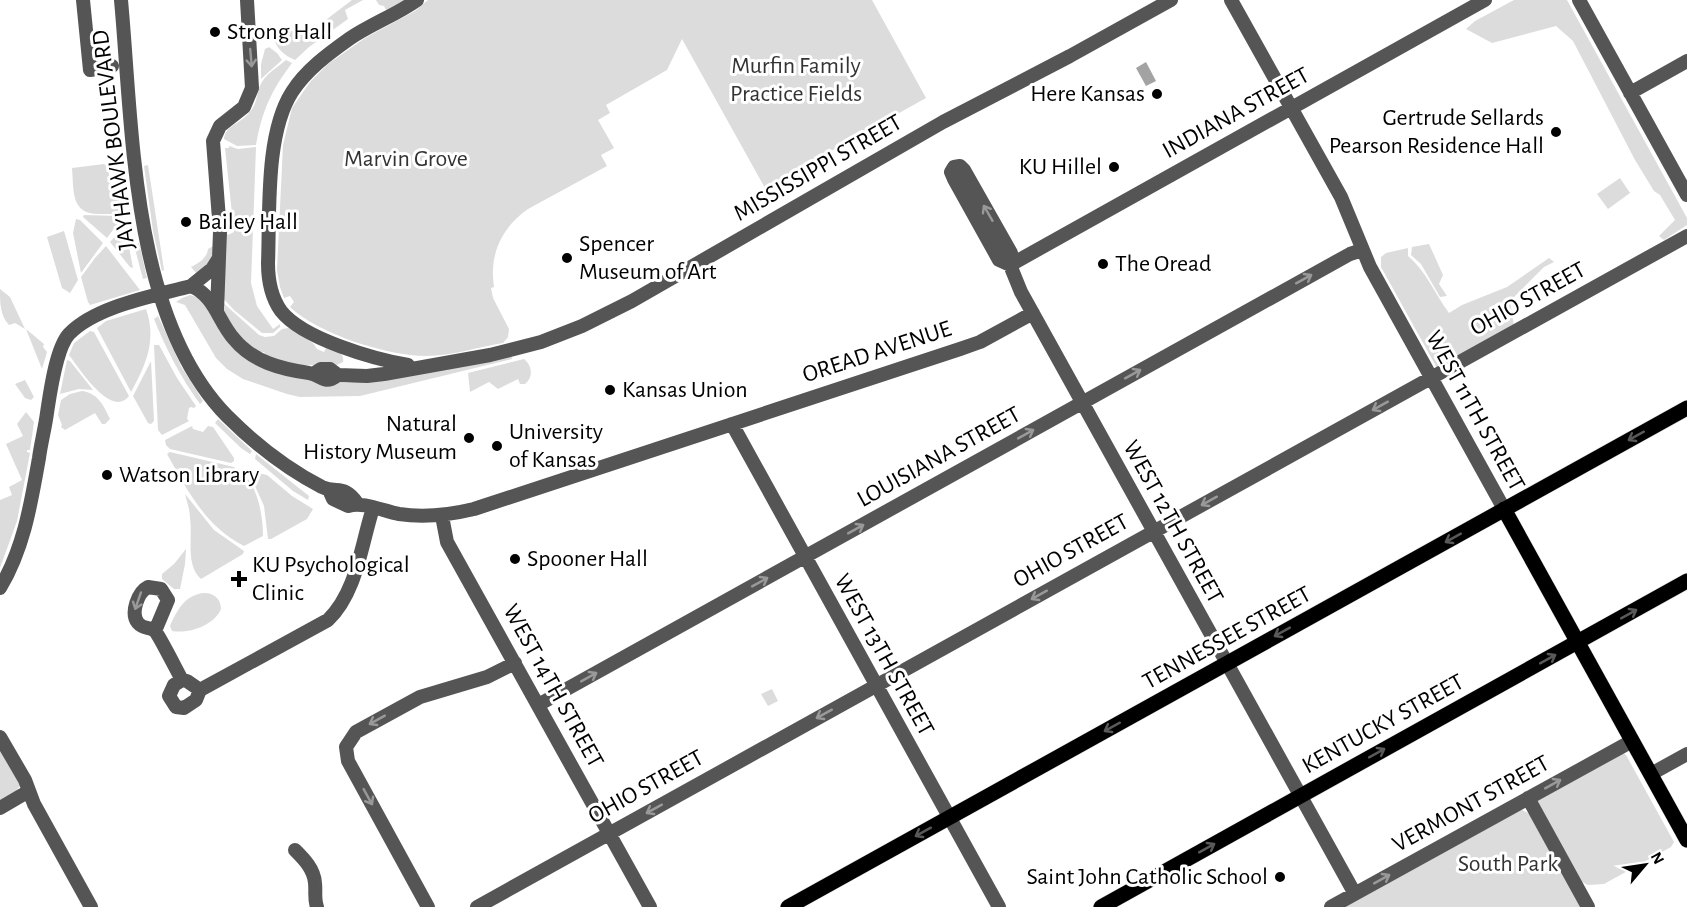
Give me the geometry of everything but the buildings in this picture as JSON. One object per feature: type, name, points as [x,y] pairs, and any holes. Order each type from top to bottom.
[{"type":"main road","name":"TENNESSEE STREET","points":[[788,907],[1687,408]]},
{"type":"main road","name":"WEST 11TH STREET","points":[[1504,509],[1687,840]]},
{"type":"main road","name":"KENTUCKY STREET","points":[[1101,907],[1687,581]]},
{"type":"street","name":"JAYHAWK BOULEVARD","points":[[121,0],[138,189],[150,257],[160,294],[180,347],[199,380],[218,406],[243,431],[278,460],[329,490],[338,489],[351,495],[357,503],[400,514],[442,516],[474,509],[732,424]]},
{"type":"street","points":[[217,311],[220,232],[213,141],[220,126],[244,107],[252,88],[247,0]]},
{"type":"street","points":[[416,366],[384,361],[335,344],[301,327],[281,311],[273,296],[268,278],[268,263],[273,148],[276,129],[292,92],[314,66],[351,38],[417,0]]},
{"type":"street","name":"MISSISSIPPI STREET","points":[[191,286],[207,296],[232,338],[253,357],[288,370],[313,374],[321,380],[331,380],[344,375],[384,374],[542,342],[604,315],[943,122],[1171,0]]},
{"type":"street","name":"WEST 11TH STREET","points":[[1231,0],[1341,197],[1370,267],[1504,509]]},
{"type":"street","name":"INDIANA STREET","points":[[1010,265],[1485,0]]},
{"type":"street","points":[[1579,0],[1687,195]]},
{"type":"street","points":[[83,14],[90,70],[112,66]]},
{"type":"street","points":[[1630,93],[1687,61]]},
{"type":"street","name":"WEST 12TH STREET","points":[[1010,265],[999,260],[954,179],[951,172],[954,167],[960,166],[964,170],[1011,253],[1010,265],[1021,292],[1354,894]]},
{"type":"street","name":"OHIO STREET","points":[[477,907],[1687,236]]},
{"type":"street","name":"LOUISIANA STREET","points":[[538,705],[1350,254],[1362,250]]},
{"type":"street","points":[[0,588],[22,539],[30,509],[49,399],[62,344],[88,319],[105,311],[191,286],[212,269],[219,258]]},
{"type":"street","name":"OREAD AVENUE","points":[[732,424],[980,342],[1033,313]]},
{"type":"street","points":[[344,375],[355,351]]},
{"type":"street","name":"WEST 13TH STREET","points":[[732,424],[999,907]]},
{"type":"street","points":[[182,680],[174,685],[170,692],[171,700],[176,706],[189,707],[196,700],[200,690],[328,620],[338,611],[355,573],[373,508]]},
{"type":"street","name":"WEST 14TH STREET","points":[[442,516],[447,542],[650,907]]},
{"type":"street","points":[[155,631],[182,680],[200,690]]},
{"type":"street","points":[[428,907],[346,754],[348,742],[356,732],[420,697],[487,677],[514,663]]},
{"type":"street","points":[[0,737],[91,907]]},
{"type":"street","name":"VERMONT STREET","points":[[1331,907],[1632,741]]},
{"type":"street","points":[[1651,774],[1687,754]]},
{"type":"street","points":[[0,807],[29,791]]},
{"type":"street","points":[[1528,798],[1588,907]]},
{"type":"street","points":[[295,850],[306,862],[314,877],[317,907]]},
{"type":"green space","points":[[352,0],[363,0],[345,10],[348,19],[295,60],[277,46],[274,39],[276,33],[327,26],[327,19]]},
{"type":"green space","points":[[376,0],[405,0],[386,10]]},
{"type":"green space","name":"Marvin Grove","points":[[428,0],[872,0],[926,98],[765,188],[682,39],[667,70],[606,105],[610,113],[598,120],[614,148],[601,155],[607,166],[528,209],[504,234],[495,253],[494,287],[491,288],[493,298],[509,329],[508,337],[503,343],[436,356],[393,352],[354,342],[318,326],[290,307],[294,302],[290,296],[284,298],[277,270],[283,145],[292,108],[310,82],[328,64],[365,38],[415,11]]},
{"type":"green space","points":[[1514,0],[1567,0],[1687,218],[1687,225],[1664,240],[1659,236],[1675,220],[1635,160],[1573,41],[1556,26],[1492,43],[1466,29],[1475,21]]},
{"type":"green space","points":[[269,47],[282,60],[261,79],[261,64],[265,49]]},
{"type":"green space","points":[[286,60],[292,63],[268,102],[256,145],[237,146],[224,139],[229,129],[250,111],[264,79]]},
{"type":"green space","points":[[229,146],[238,149],[256,147],[251,283],[257,306],[273,329],[280,324],[280,327],[273,333],[262,333],[221,296],[225,231],[228,235],[234,232],[224,215],[232,214],[225,148]]},
{"type":"green space","points":[[104,164],[108,167],[111,189],[119,192],[121,211],[111,214],[90,213],[83,210],[75,199],[72,168]]},
{"type":"green space","points":[[148,165],[164,270],[162,271],[153,231],[144,166]]},
{"type":"green space","points":[[1620,178],[1630,193],[1608,209],[1597,194]]},
{"type":"green space","points":[[84,215],[119,216],[121,219],[107,238],[83,217]]},
{"type":"green space","points":[[76,219],[80,220],[103,243],[81,273],[73,233]]},
{"type":"green space","points":[[122,229],[126,231],[133,268],[110,242]]},
{"type":"green space","points":[[64,231],[78,280],[70,293],[62,288],[47,237]]},
{"type":"green space","points":[[139,243],[147,278],[143,279],[134,245]]},
{"type":"green space","points":[[1429,244],[1443,275],[1439,284],[1447,296],[1440,297],[1421,264],[1411,255],[1412,247]]},
{"type":"green space","points":[[215,245],[213,259],[198,275],[191,267],[202,260],[208,249]]},
{"type":"green space","points":[[106,246],[140,290],[90,305],[81,277]]},
{"type":"green space","points":[[1408,248],[1408,256],[1425,276],[1449,313],[1462,305],[1507,287],[1549,258],[1554,262],[1544,267],[1510,301],[1514,326],[1437,368],[1381,267],[1381,257],[1386,253]]},
{"type":"green space","points":[[0,289],[10,297],[25,329],[15,323],[9,325],[6,321],[1,308]]},
{"type":"green space","points":[[190,295],[203,302],[227,341],[238,352],[272,368],[308,380],[332,383],[358,382],[511,355],[512,359],[360,396],[300,397],[243,379],[227,369],[216,358],[185,305],[176,302]]},
{"type":"green space","points":[[221,301],[259,335],[274,336],[282,329],[289,328],[313,343],[317,349],[324,352],[326,348],[338,352],[342,355],[343,362],[337,365],[290,365],[265,355],[264,352],[260,353],[238,336]]},
{"type":"green space","points":[[146,309],[150,342],[145,362],[131,392],[97,328],[106,321]]},
{"type":"green space","points":[[158,316],[181,366],[203,401],[200,404],[180,374],[164,341],[154,319]]},
{"type":"green space","points":[[26,329],[44,344],[43,347],[47,352],[42,369]]},
{"type":"green space","points":[[90,331],[94,332],[129,396],[122,401],[113,401],[105,397],[88,380],[69,355],[74,343]]},
{"type":"green space","points":[[154,345],[159,345],[196,406],[189,408],[187,419],[189,421],[162,435],[158,430]]},
{"type":"green space","points":[[524,359],[531,372],[525,384],[520,384],[518,379],[498,389],[489,382],[470,392],[468,373]]},
{"type":"green space","points":[[67,360],[93,390],[79,389],[60,394]]},
{"type":"green space","points":[[151,361],[154,421],[151,424],[148,423],[133,396]]},
{"type":"green space","points":[[25,380],[34,397],[31,400],[25,398],[15,384]]},
{"type":"green space","points":[[82,391],[96,397],[110,419],[102,424],[95,413],[65,430],[61,427],[58,415],[61,400],[70,394]]},
{"type":"green space","points":[[26,412],[34,422],[30,450],[27,450],[30,453],[17,521],[0,568],[0,500],[12,495],[9,487],[22,480],[6,444],[23,436],[17,424]]},
{"type":"green space","points":[[218,419],[252,451],[250,454],[215,423]]},
{"type":"green space","points":[[192,426],[193,429],[203,432],[208,426],[213,427],[234,461],[231,463],[170,449],[166,445],[165,440]]},
{"type":"green space","points":[[170,452],[234,467],[242,472],[257,497],[262,517],[263,536],[244,546],[219,529],[190,494],[167,454]]},
{"type":"green space","points":[[256,454],[309,496],[308,500],[293,491],[255,459]]},
{"type":"green space","points":[[250,471],[267,475],[292,496],[313,509],[307,519],[268,539],[264,506],[255,486],[256,483],[248,473]]},
{"type":"green space","points":[[185,494],[214,530],[244,551],[243,554],[201,579],[191,559],[190,515]]},
{"type":"green space","points":[[186,549],[180,589],[174,589],[162,579],[162,574]]},
{"type":"green space","points":[[197,594],[211,594],[218,600],[221,609],[218,615],[200,628],[172,631],[170,626],[182,604]]},
{"type":"green space","points":[[772,689],[778,701],[768,706],[761,694]]},
{"type":"green space","points":[[0,746],[21,785],[15,792],[0,801]]},
{"type":"green space","name":"South Park","points":[[1623,753],[1674,842],[1671,847],[1604,884],[1588,885],[1580,881],[1537,806],[1537,800]]},
{"type":"green space","name":"South Park","points":[[1520,809],[1530,814],[1582,907],[1341,907]]},
{"type":"shaded area","points":[[1146,62],[1156,81],[1146,86],[1136,68]]},
{"type":"place","name":"Strong Hall","points":[[215,32]]},
{"type":"place","name":"Here Kansas","points":[[1157,94]]},
{"type":"place","name":"Gertrude Sellards Pearson Residence Hall","points":[[1556,132]]},
{"type":"place","name":"KU Hillel","points":[[1114,167]]},
{"type":"place","name":"Bailey Hall","points":[[186,222]]},
{"type":"place","name":"Spencer Museum of Art","points":[[567,258]]},
{"type":"place","name":"The Oread","points":[[1103,264]]},
{"type":"place","name":"Kansas Union","points":[[610,390]]},
{"type":"place","name":"Natural History Museum","points":[[469,438]]},
{"type":"place","name":"University of Kansas","points":[[497,446]]},
{"type":"place","name":"Watson Library","points":[[107,475]]},
{"type":"place","name":"Spooner Hall","points":[[515,559]]},
{"type":"place","name":"KU Psychological Clinic","points":[[239,579]]},
{"type":"place","name":"Saint John Catholic School","points":[[1280,877]]},
{"type":"park label","name":"Murfin Family Practice Fields","points":[[796,80]]}]
